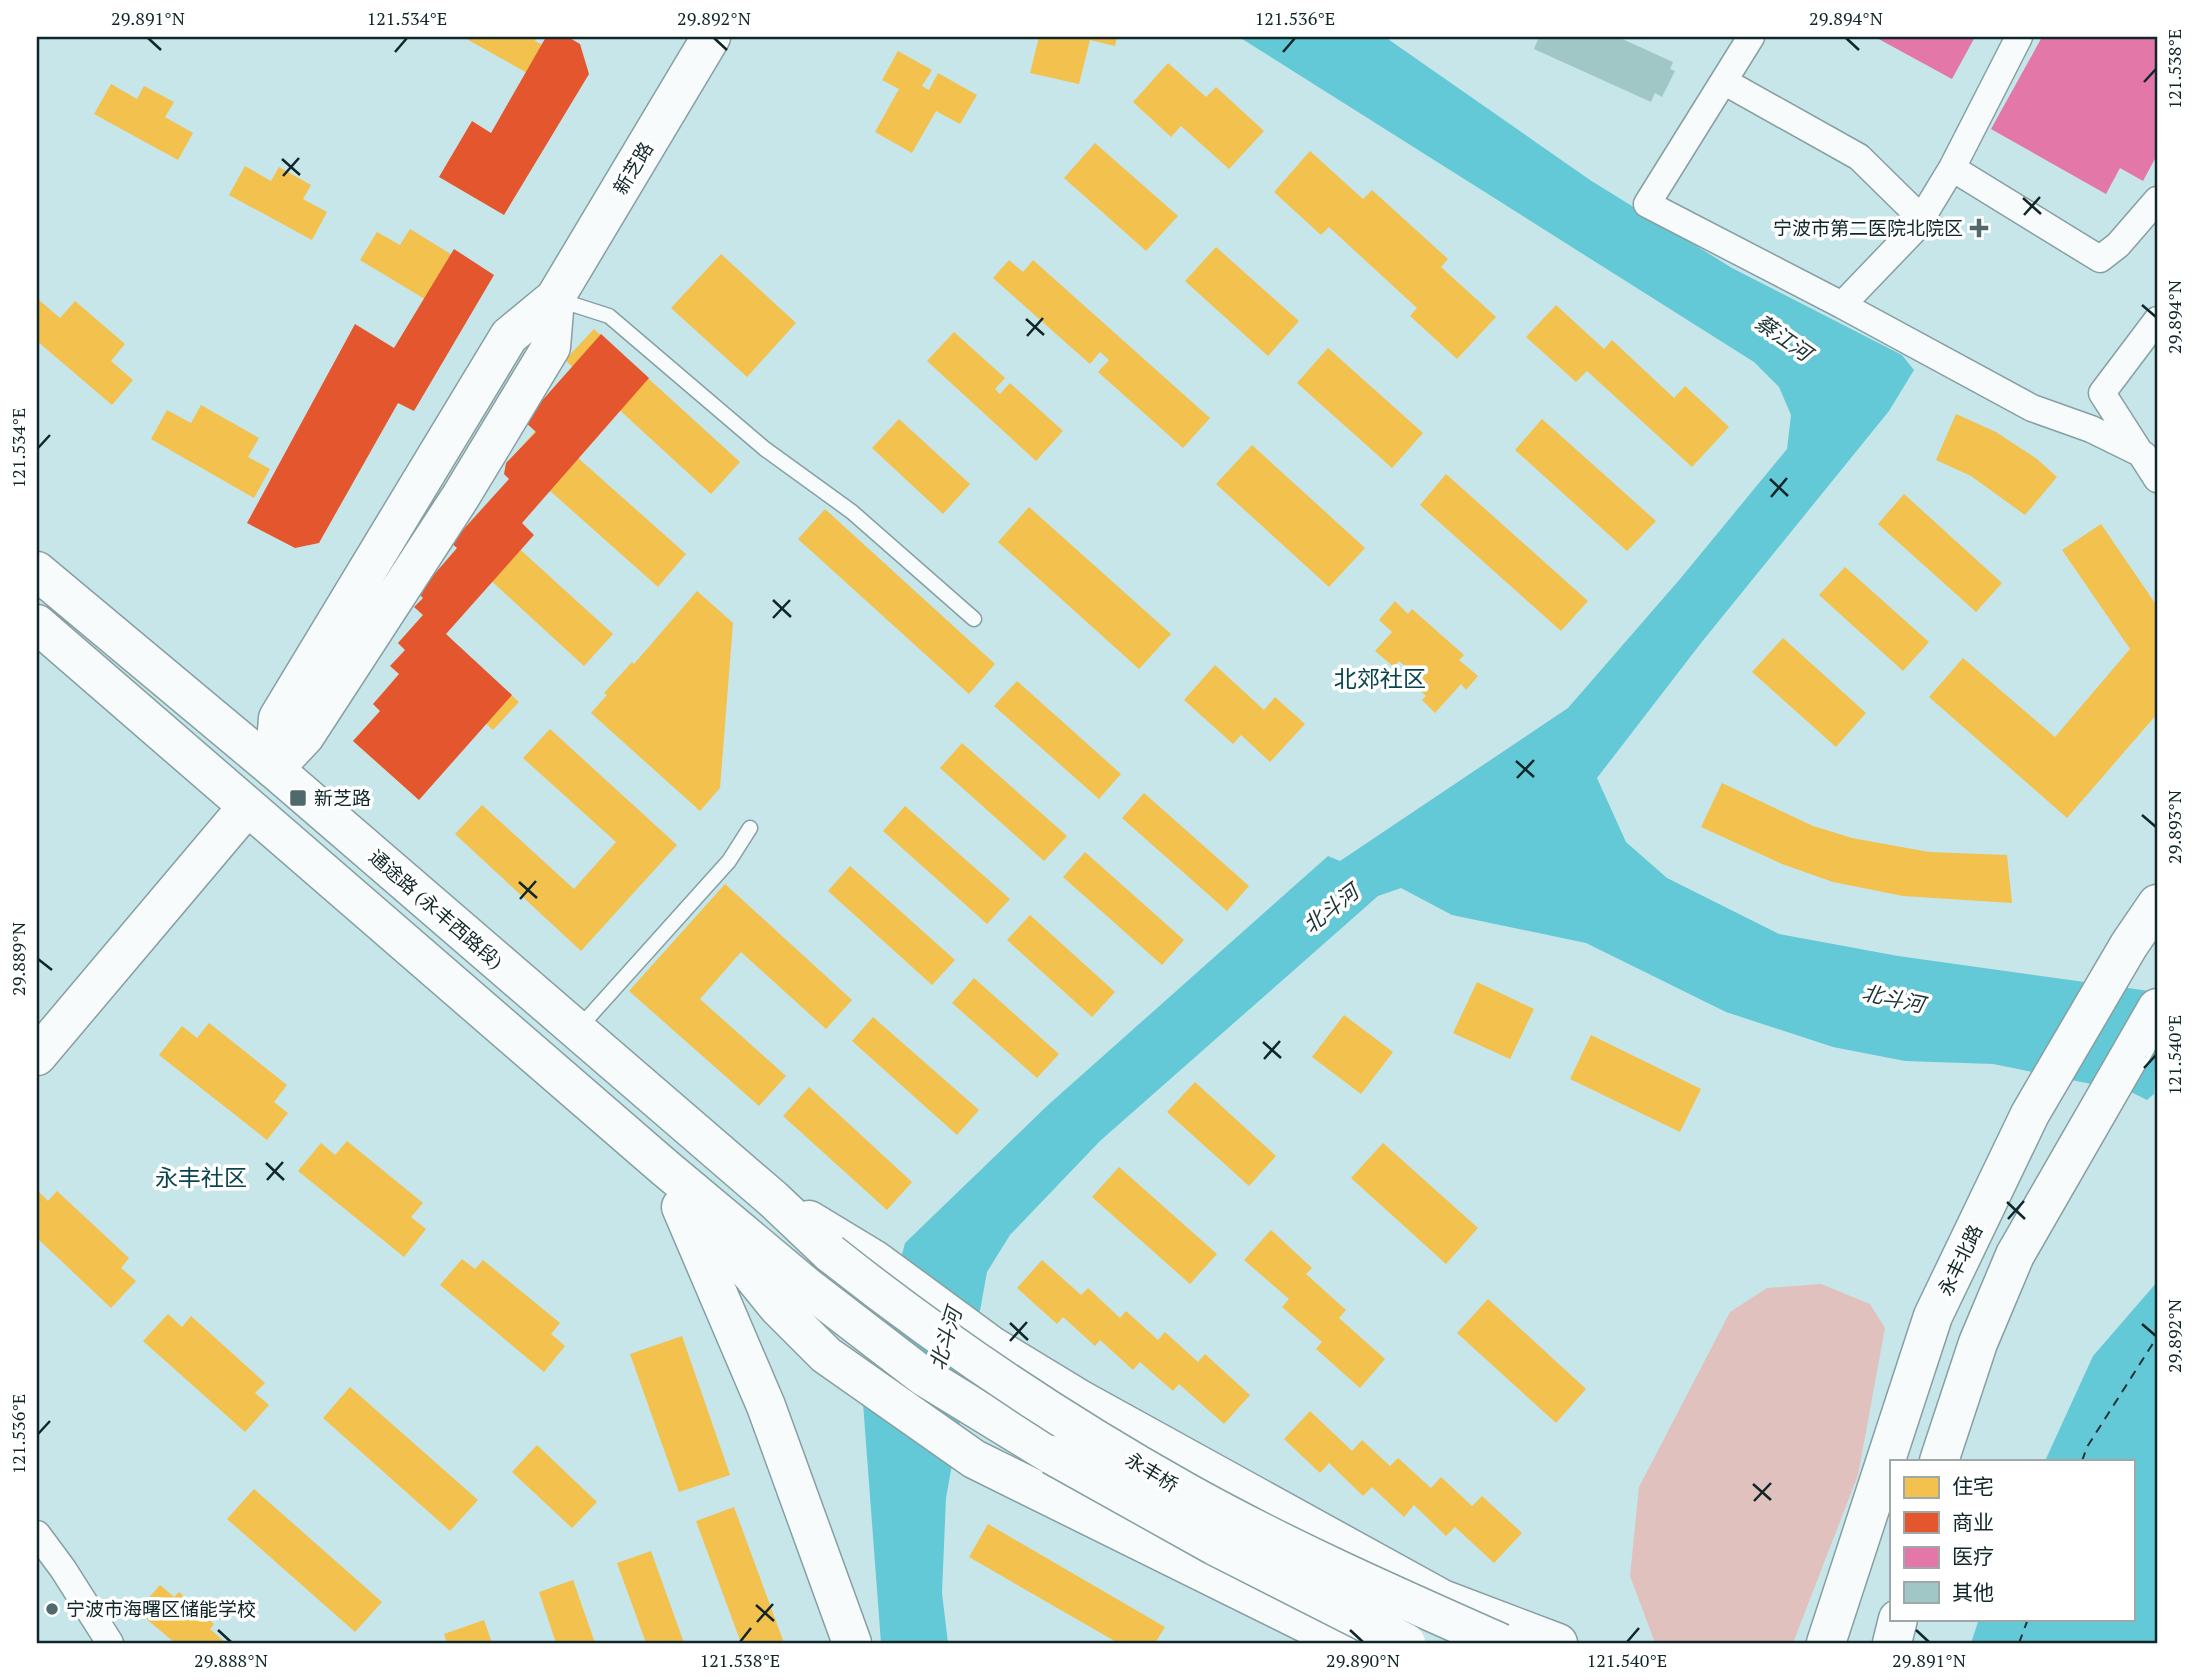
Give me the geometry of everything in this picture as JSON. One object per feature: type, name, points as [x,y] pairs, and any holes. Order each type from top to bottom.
[{"type":"main road","name":"新芝路","points":[[274,769],[305,736],[461,496],[551,347],[555,298],[703,43]]},
{"type":"main road","name":"通途路 (永丰西路段)","points":[[37,571],[274,769],[772,1199],[830,1253]]},
{"type":"main road","points":[[37,624],[664,1167],[778,1307],[827,1355],[974,1459],[1346,1643]]},
{"type":"main road","points":[[37,1055],[247,807]]},
{"type":"main road","name":"永丰北路","points":[[1826,1643],[1933,1316],[2030,1114],[2129,945],[2157,904]]},
{"type":"main road","points":[[1939,1460],[1979,1343],[2015,1255],[2079,1139],[2157,1008]]},
{"type":"main road","points":[[664,1167],[766,1406],[852,1643]]},
{"type":"main road","name":"永丰桥","points":[[664,1167],[806,1286],[923,1376],[1052,1455],[1215,1546],[1406,1643]]},
{"type":"main road","points":[[772,1199],[875,1260],[992,1346],[1082,1400],[1442,1599],[1558,1643]]},
{"type":"main road","name":"永丰桥","points":[[830,1253],[917,1322],[1057,1415],[1186,1492],[1328,1566],[1501,1643]]},
{"type":"main road","points":[[1892,1643],[1898,1620]]},
{"type":"street","points":[[1751,37],[1647,204],[2032,408],[2091,429],[2144,455]]},
{"type":"street","points":[[1842,305],[1922,219],[1952,168],[2019,37]]},
{"type":"street","points":[[1725,82],[1859,157],[1922,219]]},
{"type":"street","points":[[1952,168],[2100,259],[2118,245],[2157,200]]},
{"type":"street","points":[[2157,320],[2102,393],[2157,479]]},
{"type":"street","points":[[37,1534],[63,1569],[110,1643]]},
{"type":"lane","points":[[555,298],[608,316],[765,449],[852,512],[974,619]]},
{"type":"lane","points":[[577,1030],[729,861],[750,828]]},
{"type":"shaded area","points":[[1821,1284],[1870,1304],[1885,1328],[1858,1475],[1793,1643],[1655,1643],[1630,1576],[1639,1487],[1730,1312],[1767,1288]]},
{"type":"water","points":[[1239,37],[1385,37],[1590,180],[1732,268],[1902,355],[1914,370],[1889,411],[1701,643],[1597,778],[1626,842],[1667,878],[1779,934],[1898,956],[2157,992],[2154,1094],[2147,1100],[2131,1092],[1993,1064],[1905,1061],[1833,1047],[1726,1012],[1586,943],[1452,915],[1401,888],[1378,896],[1100,1141],[1010,1235],[987,1272],[946,1498],[942,1593],[948,1643],[881,1643],[863,1403],[905,1243],[1048,1105],[1328,856],[1340,861],[1568,708],[1680,579],[1787,449],[1791,415],[1779,387],[1754,362]]},
{"type":"water","points":[[2157,1282],[2157,1643],[1971,1643],[1979,1620],[2134,1620],[2134,1460],[2045,1460],[2093,1356]]},
{"type":"building: 住宅","points":[[463,37],[537,37],[535,41],[563,56],[547,84]]},
{"type":"building: 住宅","points":[[1039,37],[1117,37],[1115,46],[1090,40],[1079,84],[1030,73]]},
{"type":"building: 住宅","points":[[898,51],[932,70],[922,86],[929,90],[938,73],[977,95],[960,124],[936,111],[912,153],[875,132],[899,89],[882,80]]},
{"type":"building: 住宅","points":[[1168,63],[1206,97],[1216,87],[1264,131],[1229,169],[1181,126],[1171,137],[1133,102]]},
{"type":"building: 住宅","points":[[111,84],[137,99],[144,86],[174,102],[165,117],[193,133],[178,160],[94,114]]},
{"type":"building: 住宅","points":[[1095,143],[1178,216],[1146,251],[1064,178]]},
{"type":"building: 住宅","points":[[1310,151],[1363,199],[1372,190],[1448,259],[1441,267],[1496,317],[1457,359],[1410,316],[1417,308],[1329,227],[1321,235],[1274,192]]},
{"type":"building: 住宅","points":[[245,166],[271,181],[279,167],[311,185],[303,199],[327,212],[312,240],[229,195]]},
{"type":"building: 住宅","points":[[410,229],[467,264],[456,282],[477,294],[461,321],[360,260],[377,232],[400,245]]},
{"type":"building: 住宅","points":[[1216,247],[1299,321],[1268,356],[1185,281]]},
{"type":"building: 住宅","points":[[721,254],[796,323],[747,377],[671,308]]},
{"type":"building: 住宅","points":[[1009,260],[1023,272],[1033,260],[1210,418],[1183,448],[1098,372],[1109,360],[1100,352],[1090,364],[993,278]]},
{"type":"building: 住宅","points":[[39,300],[60,318],[75,301],[125,344],[111,361],[133,380],[112,405],[37,341]]},
{"type":"building: 住宅","points":[[1556,305],[1604,349],[1612,340],[1674,398],[1685,386],[1729,427],[1692,467],[1587,371],[1576,382],[1526,337]]},
{"type":"building: 住宅","points":[[594,329],[740,462],[711,494],[565,360]]},
{"type":"building: 住宅","points":[[954,332],[1005,378],[995,389],[1000,394],[1010,383],[1063,431],[1036,461],[927,361]]},
{"type":"building: 住宅","points":[[1328,348],[1423,433],[1392,468],[1297,383]]},
{"type":"building: 住宅","points":[[201,405],[259,438],[248,457],[270,469],[254,498],[151,439],[167,410],[191,423]]},
{"type":"building: 住宅","points":[[1956,414],[1996,432],[2037,459],[2057,477],[2025,515],[1971,476],[1936,460]]},
{"type":"building: 住宅","points":[[899,419],[970,484],[943,514],[872,448]]},
{"type":"building: 住宅","points":[[1542,419],[1656,521],[1627,551],[1515,450]]},
{"type":"building: 住宅","points":[[541,425],[686,554],[658,587],[512,457]]},
{"type":"building: 住宅","points":[[1252,445],[1365,548],[1329,587],[1216,484]]},
{"type":"building: 住宅","points":[[1446,474],[1588,601],[1561,631],[1420,505]]},
{"type":"building: 住宅","points":[[1904,494],[2002,583],[1976,612],[1878,524]]},
{"type":"building: 住宅","points":[[1029,507],[1171,634],[1139,669],[998,542]]},
{"type":"building: 住宅","points":[[825,509],[995,664],[969,694],[798,539]]},
{"type":"building: 住宅","points":[[490,522],[613,634],[584,666],[462,554]]},
{"type":"building: 住宅","points":[[2101,524],[2157,606],[2157,714],[2067,818],[1929,697],[1963,658],[2055,737],[2130,649],[2062,550]]},
{"type":"building: 住宅","points":[[1845,567],[1929,642],[1903,671],[1819,595]]},
{"type":"building: 住宅","points":[[697,591],[733,623],[720,788],[700,811],[591,713],[607,695],[604,693],[632,662],[634,664]]},
{"type":"building: 住宅","points":[[1395,601],[1408,614],[1412,609],[1464,655],[1459,660],[1478,676],[1466,690],[1461,684],[1435,713],[1422,700],[1426,696],[1406,678],[1412,672],[1399,661],[1394,667],[1375,651],[1392,632],[1379,620]]},
{"type":"building: 住宅","points":[[423,615],[519,702],[493,730],[398,643]]},
{"type":"building: 住宅","points":[[1783,638],[1866,713],[1836,747],[1752,672]]},
{"type":"building: 住宅","points":[[1215,665],[1264,710],[1275,697],[1305,724],[1270,762],[1241,735],[1233,744],[1184,700]]},
{"type":"building: 住宅","points":[[1017,681],[1121,774],[1099,799],[994,706]]},
{"type":"building: 住宅","points":[[379,713],[443,771],[418,799],[353,741]]},
{"type":"building: 住宅","points":[[550,729],[677,845],[581,951],[455,834],[482,805],[574,889],[616,842],[523,758]]},
{"type":"building: 住宅","points":[[962,743],[1067,836],[1044,861],[940,768]]},
{"type":"building: 住宅","points":[[1722,783],[1813,826],[1852,838],[1929,852],[2007,855],[2012,903],[1903,896],[1833,882],[1782,864],[1701,827]]},
{"type":"building: 住宅","points":[[1144,793],[1249,886],[1227,911],[1122,818]]},
{"type":"building: 住宅","points":[[905,806],[1010,899],[987,924],[883,831]]},
{"type":"building: 住宅","points":[[1085,852],[1184,940],[1162,965],[1063,877]]},
{"type":"building: 住宅","points":[[850,866],[955,960],[932,985],[828,891]]},
{"type":"building: 住宅","points":[[725,884],[852,1000],[826,1029],[741,952],[700,999],[786,1076],[759,1106],[629,991]]},
{"type":"building: 住宅","points":[[1030,915],[1115,992],[1092,1017],[1007,940]]},
{"type":"building: 住宅","points":[[974,978],[1059,1054],[1037,1078],[952,1003]]},
{"type":"building: 住宅","points":[[1477,982],[1534,1009],[1510,1059],[1453,1033]]},
{"type":"building: 住宅","points":[[1344,1015],[1393,1052],[1361,1094],[1312,1057]]},
{"type":"building: 住宅","points":[[873,1017],[979,1110],[957,1135],[852,1041]]},
{"type":"building: 住宅","points":[[209,1023],[287,1085],[274,1102],[288,1113],[267,1140],[159,1055],[182,1026],[197,1038]]},
{"type":"building: 住宅","points":[[1591,1035],[1701,1089],[1680,1132],[1570,1079]]},
{"type":"building: 住宅","points":[[1195,1082],[1276,1156],[1249,1186],[1167,1112]]},
{"type":"building: 住宅","points":[[809,1087],[912,1182],[887,1210],[783,1116]]},
{"type":"building: 住宅","points":[[347,1141],[423,1203],[411,1217],[426,1229],[404,1257],[298,1171],[321,1143],[335,1155]]},
{"type":"building: 住宅","points":[[1383,1143],[1478,1228],[1446,1264],[1351,1178]]},
{"type":"building: 住宅","points":[[1119,1167],[1217,1254],[1190,1284],[1092,1197]]},
{"type":"building: 住宅","points":[[37,1190],[48,1201],[57,1191],[129,1258],[121,1268],[136,1281],[111,1308],[37,1238]]},
{"type":"building: 住宅","points":[[1271,1230],[1312,1268],[1306,1274],[1346,1310],[1339,1318],[1385,1359],[1360,1388],[1316,1349],[1322,1342],[1282,1307],[1289,1299],[1244,1260]]},
{"type":"building: 住宅","points":[[462,1259],[475,1269],[483,1260],[560,1323],[551,1334],[565,1346],[544,1372],[440,1285]]},
{"type":"building: 住宅","points":[[1042,1260],[1081,1295],[1088,1288],[1120,1318],[1126,1311],[1158,1340],[1165,1332],[1198,1362],[1205,1354],[1250,1395],[1224,1424],[1179,1384],[1173,1391],[1140,1362],[1133,1370],[1100,1340],[1095,1346],[1063,1317],[1057,1324],[1017,1288]]},
{"type":"building: 住宅","points":[[1488,1299],[1586,1389],[1556,1423],[1457,1333]]},
{"type":"building: 住宅","points":[[168,1314],[182,1327],[191,1316],[265,1383],[255,1393],[269,1405],[245,1432],[143,1341]]},
{"type":"building: 住宅","points":[[682,1336],[730,1475],[679,1492],[630,1354]]},
{"type":"building: 住宅","points":[[350,1387],[478,1500],[450,1531],[323,1418]]},
{"type":"building: 住宅","points":[[1310,1411],[1352,1451],[1362,1440],[1390,1466],[1398,1458],[1431,1488],[1441,1477],[1472,1506],[1482,1496],[1522,1533],[1494,1563],[1455,1527],[1446,1536],[1414,1505],[1404,1517],[1372,1487],[1363,1496],[1329,1463],[1320,1473],[1284,1439]]},
{"type":"building: 住宅","points":[[537,1445],[597,1502],[572,1528],[512,1472]]},
{"type":"building: 住宅","points":[[254,1489],[382,1602],[355,1632],[227,1519]]},
{"type":"building: 住宅","points":[[734,1507],[784,1643],[741,1643],[696,1521]]},
{"type":"building: 住宅","points":[[988,1524],[1165,1627],[1155,1643],[1118,1643],[969,1557]]},
{"type":"building: 住宅","points":[[651,1551],[684,1643],[646,1643],[617,1563]]},
{"type":"building: 住宅","points":[[573,1580],[595,1643],[556,1643],[539,1592]]},
{"type":"building: 住宅","points":[[160,1585],[174,1597],[179,1592],[214,1624],[210,1629],[226,1643],[175,1643],[137,1611]]},
{"type":"building: 住宅","points":[[484,1620],[492,1643],[447,1643],[444,1634]]},
{"type":"building: 商业","points":[[546,37],[568,37],[580,44],[589,74],[504,215],[439,177],[472,121],[491,133]]},
{"type":"building: 商业","points":[[454,249],[494,275],[414,411],[398,403],[319,543],[295,548],[247,523],[355,324],[394,348]]},
{"type":"building: 商业","points":[[601,334],[649,378],[522,523],[534,535],[446,634],[512,695],[419,800],[353,741],[380,711],[373,704],[399,674],[390,666],[405,650],[398,643],[423,615],[414,607],[423,598],[418,593],[457,548],[451,543],[509,479],[504,474],[506,463],[536,432],[524,421]]},
{"type":"building: 医疗","points":[[1875,37],[1975,37],[1952,79]]},
{"type":"building: 医疗","points":[[2042,37],[2157,37],[2157,155],[2143,181],[2120,168],[2106,194],[1991,129]]},
{"type":"building: 其他","points":[[1534,37],[1618,37],[1673,62],[1670,69],[1675,71],[1662,97],[1655,93],[1651,102],[1534,49],[1538,39]]},
{"type":"ferry route","points":[[2082,1460],[2087,1447],[2157,1337]]},
{"type":"ferry route","points":[[2019,1643],[2028,1620]]},
{"type":"place","name":"宁波市第二医院北院区","points":[[1979,228]]},
{"type":"place","name":"新芝路","points":[[298,798]]},
{"type":"place","name":"宁波市海曙区储能学校","points":[[52,1609]]},
{"type":"district","name":"北郊社区","points":[[1380,679]]},
{"type":"district","name":"永丰社区","points":[[201,1178]]},
{"type":"water label","name":"蔡江河","points":[[1783,338]]},
{"type":"water label","name":"北斗河","points":[[1331,909]]},
{"type":"water label","name":"北斗河","points":[[1893,999]]},
{"type":"water label","name":"北斗河","points":[[946,1339]]}]
